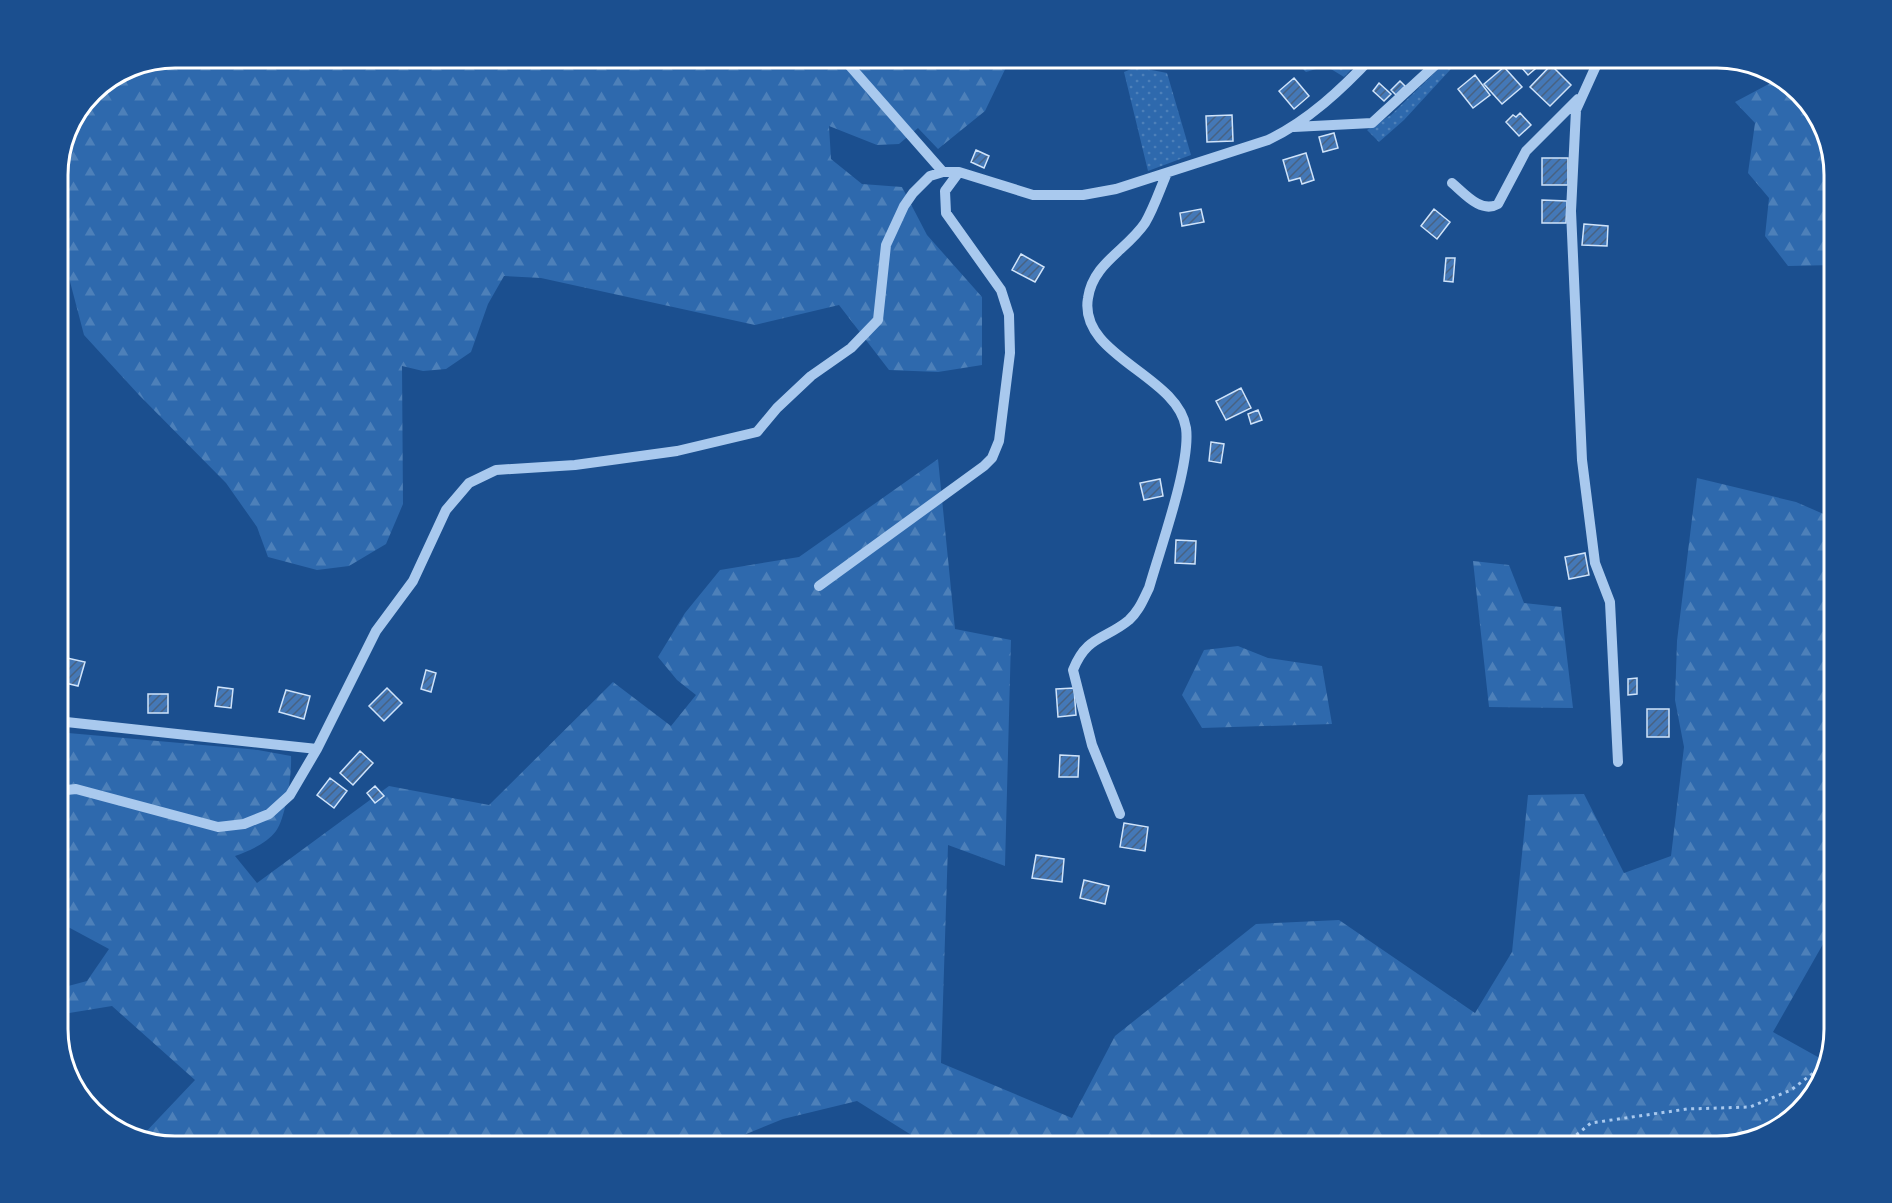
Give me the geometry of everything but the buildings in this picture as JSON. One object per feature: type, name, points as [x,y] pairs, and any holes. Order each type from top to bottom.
[{"type":"street","points":[[852,68],[943,172]]},
{"type":"street","points":[[68,790],[76,789],[218,827],[244,824],[269,814],[290,795],[317,749],[376,631],[412,581],[447,510],[469,483],[496,470],[575,465],[677,451],[757,432],[777,408],[811,376],[850,348],[878,320],[886,245],[913,193],[930,176],[943,172],[959,172],[1018,192],[1048,197],[1083,195],[1116,189],[1268,140],[1293,127],[1350,81],[1362,68]]},
{"type":"street","points":[[1293,127],[1372,123],[1431,68]]},
{"type":"street","points":[[1594,68],[1580,97],[1574,121],[1571,211],[1582,460],[1595,563],[1610,602],[1618,762]]},
{"type":"street","points":[[1452,183],[1482,206],[1492,207],[1498,204],[1526,151],[1580,97]]},
{"type":"street","points":[[819,586],[984,466],[996,450],[1010,352],[1009,315],[1001,290],[946,213],[945,191],[959,172]]},
{"type":"street","points":[[1120,814],[1092,745],[1073,670],[1088,644],[1126,622],[1139,609],[1149,588],[1186,452],[1186,426],[1178,407],[1096,334],[1087,314],[1088,298],[1094,280],[1105,263],[1144,224],[1167,173]]},
{"type":"street","points":[[68,722],[317,749]]},
{"type":"path","points":[[1575,1136],[1591,1123],[1687,1109],[1750,1107],[1791,1090],[1815,1072]]},
{"type":"green space","points":[[160,68],[1006,68],[985,111],[938,149],[918,128],[899,144],[877,145],[829,126],[831,159],[862,184],[902,187],[927,235],[982,297],[982,365],[938,372],[889,370],[839,305],[755,325],[541,278],[504,276],[488,304],[471,352],[446,369],[423,371],[402,366],[403,504],[386,544],[349,566],[317,570],[268,557],[257,527],[226,483],[139,395],[84,335],[68,274],[68,160],[71,147],[85,115],[99,99],[115,85],[147,71]]},
{"type":"green space","points":[[1141,68],[1167,73],[1191,155],[1148,171],[1124,72]]},
{"type":"green space","points":[[1301,68],[1319,68],[1306,72]]},
{"type":"green space","points":[[1329,68],[1353,68],[1344,77]]},
{"type":"green space","points":[[1440,68],[1452,68],[1404,120],[1379,142],[1367,130],[1391,115]]},
{"type":"green space","points":[[1772,82],[1793,99],[1810,121],[1824,160],[1824,265],[1788,266],[1765,236],[1769,198],[1748,173],[1755,123],[1735,102]]},
{"type":"green space","points":[[938,459],[955,629],[1011,640],[1005,866],[948,845],[941,1063],[1072,1118],[1115,1036],[1256,924],[1339,920],[1475,1013],[1512,952],[1528,795],[1584,794],[1624,873],[1671,856],[1684,747],[1675,700],[1677,641],[1697,478],[1796,502],[1824,514],[1824,942],[1773,1032],[1820,1058],[1807,1088],[1777,1118],[1752,1130],[1718,1136],[913,1136],[857,1101],[783,1119],[741,1136],[174,1136],[146,1132],[195,1080],[112,1006],[68,1013],[68,986],[87,981],[109,949],[68,927],[68,733],[258,750],[291,756],[288,795],[280,825],[263,843],[235,856],[257,883],[389,786],[489,805],[613,682],[671,726],[696,695],[677,680],[658,657],[685,613],[720,570],[799,557]]},
{"type":"green space","points":[[1473,561],[1509,565],[1524,603],[1561,607],[1573,708],[1489,707]]},
{"type":"green space","points":[[1238,646],[1268,658],[1322,666],[1332,724],[1202,728],[1182,695],[1204,650]]}]
